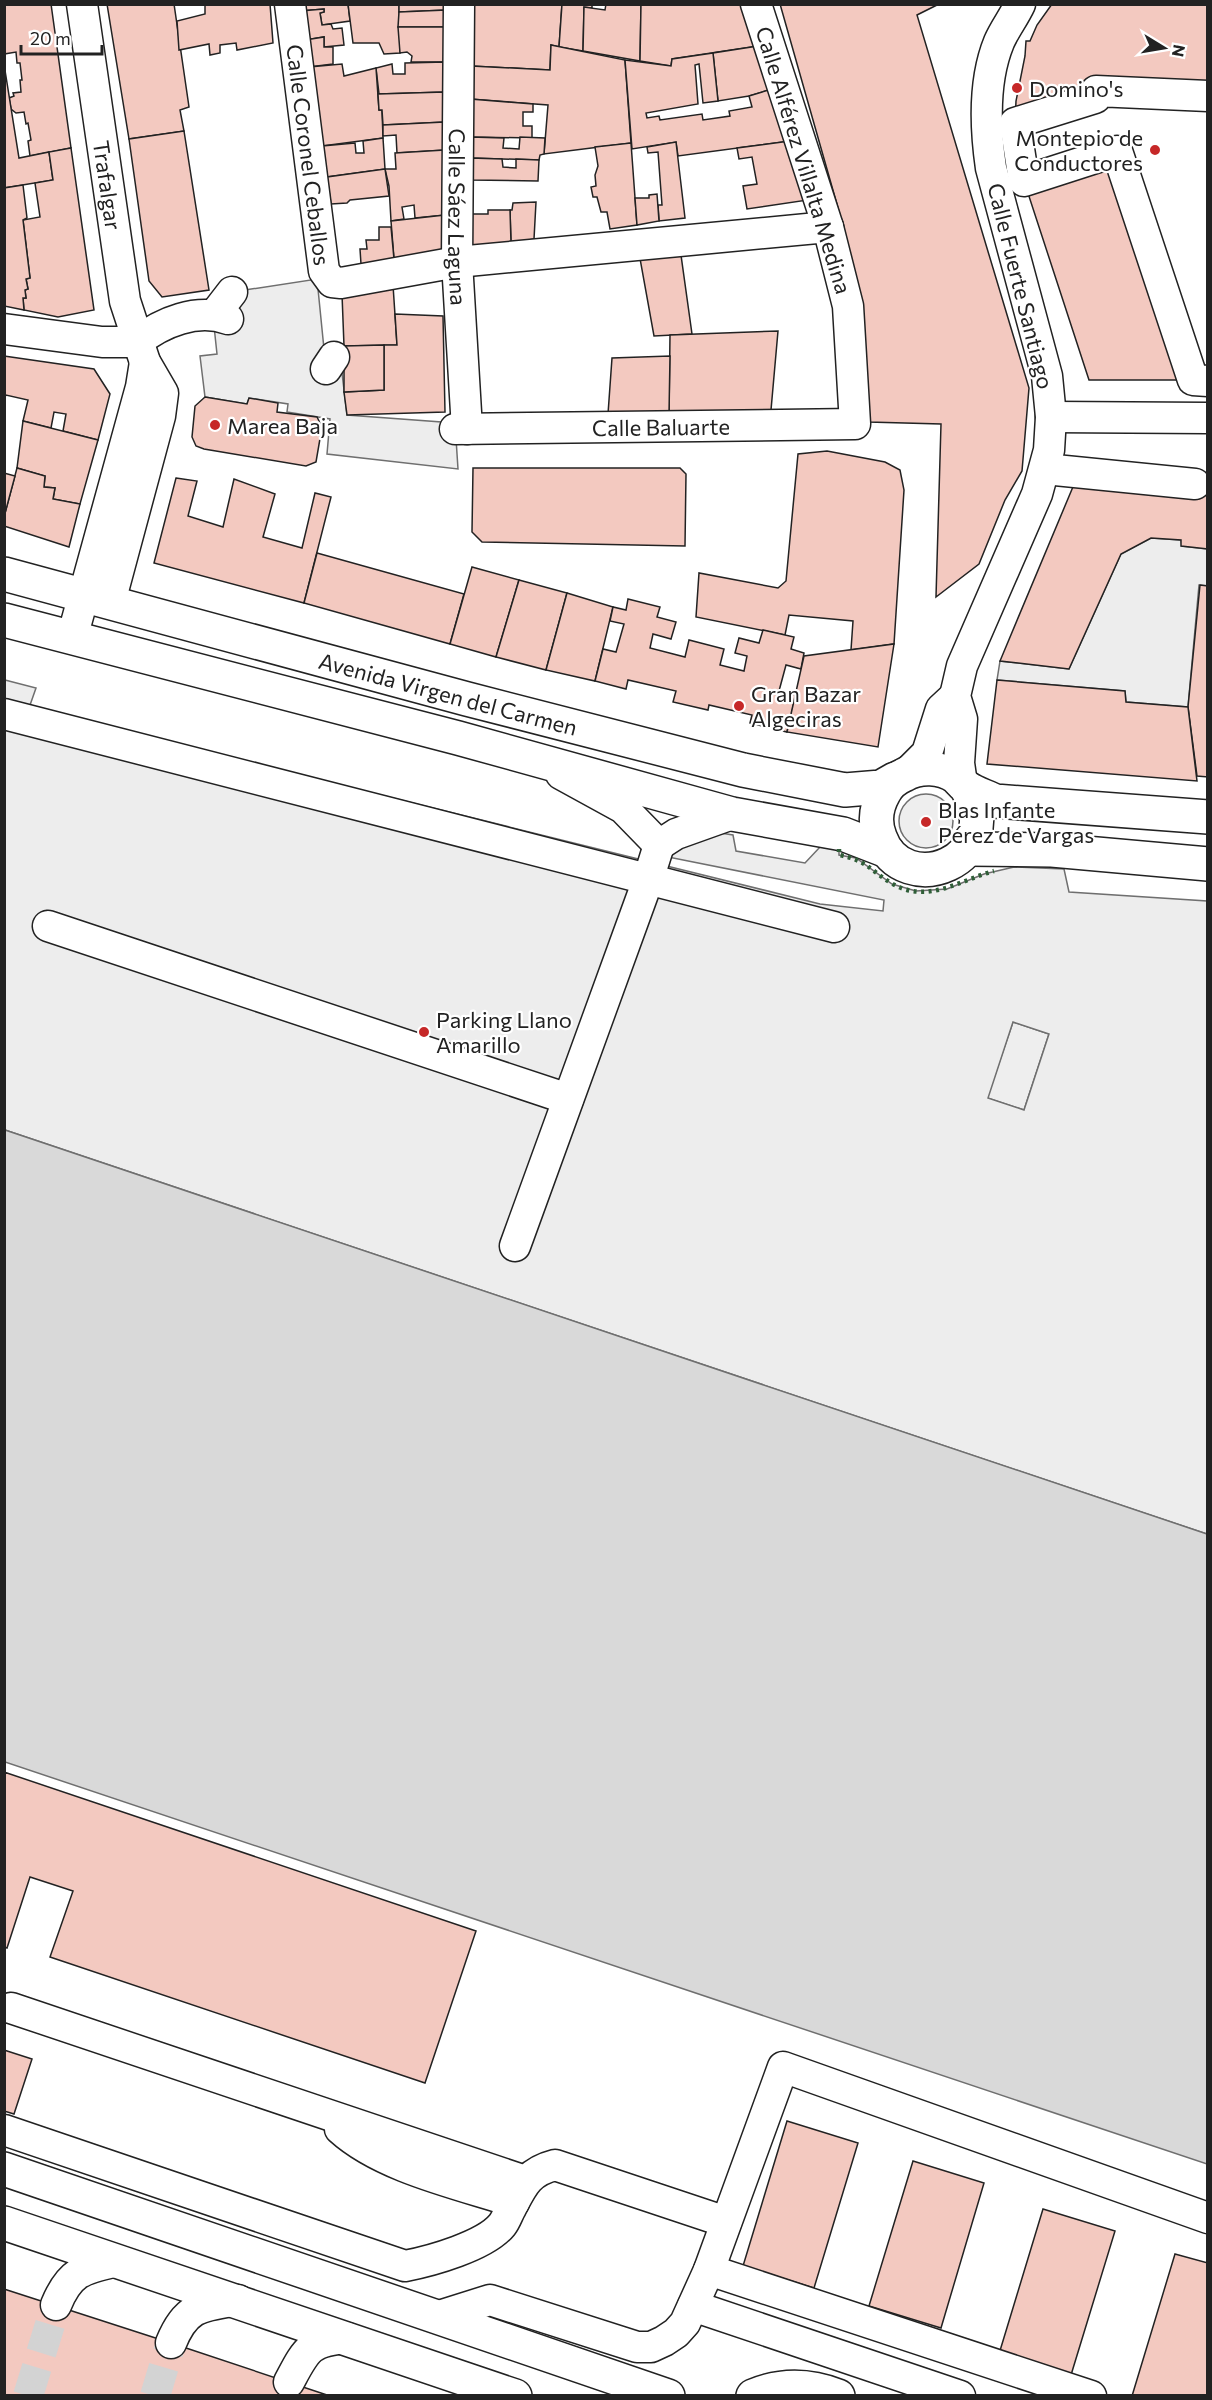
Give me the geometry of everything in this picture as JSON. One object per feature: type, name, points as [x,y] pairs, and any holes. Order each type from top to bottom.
[{"type":"main road","name":"Avenida Virgen del Carmen","points":[[4,574],[467,699],[743,770],[845,790],[881,787],[901,776]]},
{"type":"main road","name":"Avenida Virgen del Carmen","points":[[4,620],[458,738],[732,814],[843,834],[887,851]]},
{"type":"main road","points":[[964,785],[973,799],[977,825],[968,849],[947,866],[935,870],[908,867],[887,851],[880,839],[876,814],[886,789],[901,776],[919,769],[945,772],[995,801],[1208,817]]},
{"type":"main road","points":[[968,849],[1052,850],[1207,865]]},
{"type":"main road","points":[[4,2169],[668,2396]]},
{"type":"main road","points":[[4,2223],[515,2396]]},
{"type":"main road","points":[[753,2396],[782,2388],[802,2387],[823,2390],[838,2396]]},
{"type":"street","name":"Trafalgar","points":[[72,638],[97,598],[160,416],[163,393],[141,352],[125,301],[82,4]]},
{"type":"street","name":"Calle Coronel Ceballos","points":[[290,4],[324,271],[323,279],[341,283],[457,262],[828,227]]},
{"type":"street","name":"Calle Sáez Laguna","points":[[459,4],[457,262],[461,429]]},
{"type":"street","name":"Calle Alférez Villalta Medina","points":[[756,4],[828,227],[848,306],[855,424]]},
{"type":"street","name":"Calle Fuerte Santiago","points":[[1000,39],[999,24],[1003,4]]},
{"type":"street","name":"Calle Fuerte Santiago","points":[[964,785],[959,763],[962,720],[955,696],[962,666],[1024,524],[1045,469],[1049,450],[1051,417],[1047,376],[991,168],[987,138],[988,96],[993,61],[1000,39],[1011,24],[1020,4]]},
{"type":"street","points":[[1208,96],[1096,91],[1095,98],[1015,123],[1024,181],[1116,151],[1194,380],[1208,381]]},
{"type":"street","points":[[4,328],[102,342],[141,352],[155,327],[178,319],[225,309]]},
{"type":"street","points":[[1051,417],[1208,418]]},
{"type":"street","name":"Calle Baluarte","points":[[461,429],[855,424]]},
{"type":"street","points":[[1045,469],[1195,484]]},
{"type":"street","name":"Calle Fuerte Santiago","points":[[901,776],[927,753],[941,709],[955,696]]},
{"type":"street","points":[[4,714],[834,927]]},
{"type":"street","points":[[540,762],[623,808],[659,845]]},
{"type":"street","points":[[515,1246],[659,845],[676,834],[732,814]]},
{"type":"street","points":[[48,926],[568,1099]]},
{"type":"street","points":[[11,2008],[322,2113],[520,2191]]},
{"type":"street","points":[[436,2317],[489,2300],[637,2348],[651,2346],[676,2333],[685,2323],[709,2270],[783,2067],[1208,2218]]},
{"type":"street","points":[[4,2130],[405,2266],[482,2241],[502,2225],[520,2191],[541,2169],[555,2165],[726,2222]]},
{"type":"street","points":[[56,2306],[64,2285],[87,2268],[117,2261]]},
{"type":"street","points":[[709,2270],[1091,2396]]},
{"type":"street","points":[[171,2343],[179,2323],[185,2317],[204,2306],[238,2301]]},
{"type":"street","points":[[693,2306],[960,2396]]},
{"type":"street","points":[[288,2382],[303,2355],[313,2346],[327,2340],[347,2338]]},
{"type":"shaded area","points":[[317,279],[326,369],[342,373],[347,415],[455,423],[458,469],[327,454],[330,419],[287,412],[288,404],[249,398],[247,404],[205,397],[200,356],[217,354],[214,326],[232,292]]},
{"type":"shaded area","points":[[1151,538],[1181,540],[1182,546],[1207,549],[1207,586],[1199,585],[1188,707],[1126,702],[1125,691],[997,680],[1000,661],[1069,669],[1121,554]]},
{"type":"shaded area","points":[[5,680],[36,688],[22,728],[98,725],[820,904],[883,911],[884,900],[668,857],[674,845],[714,832],[733,835],[736,851],[805,863],[820,847],[839,849],[839,855],[856,858],[892,884],[916,891],[947,889],[984,874],[1014,867],[1064,869],[1069,892],[1207,901],[1207,1534],[5,1130]],"holes":[[[1013,1022],[1049,1034],[1024,1110],[988,1098]]]},
{"type":"shaded area","points":[[921,794],[931,794],[941,798],[949,806],[953,821],[949,836],[941,844],[931,848],[921,848],[911,844],[903,836],[899,826],[899,816],[903,806],[911,798]]},
{"type":"shaded area","points":[[1013,1022],[1049,1034],[1024,1110],[987,1098]]},
{"type":"shaded area","points":[[5,1130],[1207,1534],[1207,2164],[5,1762]]},
{"type":"building","points":[[4,4],[51,4],[71,148],[30,156],[28,141],[31,140],[28,123],[26,124],[24,112],[16,113],[11,109],[9,98],[14,96],[13,93],[21,92],[20,80],[22,80],[16,52],[4,54]]},
{"type":"building","points":[[107,4],[174,4],[189,107],[180,110],[184,131],[129,139]]},
{"type":"building","points":[[205,4],[270,4],[273,43],[237,50],[236,43],[220,45],[220,53],[210,55],[209,44],[179,50],[177,21],[205,14]]},
{"type":"building","points":[[299,4],[348,4],[350,21],[322,25],[320,13],[324,12],[324,9],[300,11]]},
{"type":"building","points":[[348,4],[399,4],[400,53],[384,54],[379,43],[353,43]]},
{"type":"building","points":[[399,4],[448,4],[447,10],[399,12]]},
{"type":"building","points":[[471,4],[562,4],[559,47],[551,45],[550,70],[471,66]]},
{"type":"building","points":[[562,4],[592,4],[592,8],[584,7],[583,51],[559,47]]},
{"type":"building","points":[[606,4],[641,4],[640,61],[583,51],[584,7],[605,10]]},
{"type":"building","points":[[641,4],[744,4],[758,46],[672,59],[671,66],[640,61]]},
{"type":"building","points":[[780,4],[939,4],[917,15],[1029,388],[1022,471],[1005,500],[979,564],[936,597],[941,424],[868,422],[840,215]]},
{"type":"building","points":[[1052,4],[1208,4],[1208,96],[1096,91],[1015,123],[1016,101],[1026,41],[1030,41],[1037,25]]},
{"type":"building","points":[[324,9],[324,12],[320,13],[322,25],[331,24],[333,29],[342,28],[344,45],[324,47],[324,37],[305,40],[300,11]]},
{"type":"building","points":[[447,10],[447,27],[398,27],[399,12]]},
{"type":"building","points":[[398,27],[447,27],[446,62],[411,62],[412,56],[407,52],[400,53]]},
{"type":"building","points":[[324,37],[324,47],[333,47],[333,64],[309,67],[305,40]]},
{"type":"building","points":[[551,45],[625,60],[631,143],[544,154],[548,105],[470,99],[471,66],[550,70]]},
{"type":"building","points":[[758,46],[772,89],[749,96],[718,101],[713,53]]},
{"type":"building","points":[[713,53],[718,101],[703,103],[699,64],[695,65],[698,104],[646,113],[647,118],[659,116],[660,120],[702,114],[703,120],[730,116],[729,111],[752,107],[749,96],[772,89],[790,141],[678,156],[676,142],[632,149],[625,60],[671,66],[672,59]]},
{"type":"building","points":[[446,62],[445,92],[379,94],[376,68],[392,64],[393,74],[405,74],[405,63]]},
{"type":"building","points":[[4,64],[19,158],[49,152],[53,180],[4,188]]},
{"type":"building","points":[[342,64],[344,76],[376,68],[383,138],[322,146],[309,67]]},
{"type":"building","points":[[445,92],[445,122],[383,125],[378,94]]},
{"type":"building","points":[[470,99],[533,104],[533,112],[523,112],[523,126],[532,126],[532,138],[470,137]]},
{"type":"building","points":[[445,122],[445,150],[397,153],[396,135],[383,136],[383,125]]},
{"type":"building","points":[[184,131],[209,290],[162,297],[149,281],[129,139]]},
{"type":"building","points":[[470,137],[504,138],[503,148],[519,149],[520,137],[545,138],[544,154],[540,155],[539,160],[470,158]]},
{"type":"building","points":[[383,138],[385,169],[327,177],[322,146],[355,143],[356,153],[364,153],[363,141]]},
{"type":"building","points":[[790,141],[808,200],[747,209],[743,186],[757,184],[752,157],[739,159],[737,148]]},
{"type":"building","points":[[676,142],[685,218],[659,221],[658,205],[662,205],[658,152],[648,153],[647,147]]},
{"type":"building","points":[[631,143],[637,225],[610,229],[607,212],[601,212],[597,197],[593,197],[591,187],[596,186],[595,175],[598,166],[595,147]]},
{"type":"building","points":[[71,148],[94,310],[58,317],[24,310],[23,298],[26,298],[25,290],[28,289],[26,279],[30,278],[23,220],[40,217],[35,183],[53,180],[49,152]]},
{"type":"building","points":[[445,150],[445,215],[415,218],[414,205],[402,207],[404,219],[391,221],[389,186],[385,169],[396,169],[395,153]]},
{"type":"building","points":[[1117,151],[1193,380],[1089,380],[1024,181]]},
{"type":"building","points":[[470,158],[502,159],[503,167],[516,168],[516,159],[539,160],[538,181],[470,180]]},
{"type":"building","points":[[385,169],[389,196],[331,204],[327,177]]},
{"type":"building","points":[[23,185],[27,218],[23,220],[30,278],[26,279],[28,289],[25,290],[26,298],[23,298],[24,310],[4,306],[4,188]]},
{"type":"building","points":[[657,194],[659,221],[637,225],[635,198],[649,198],[649,195]]},
{"type":"building","points":[[536,202],[534,239],[511,243],[510,210],[512,210],[513,203]]},
{"type":"building","points":[[488,210],[510,210],[511,243],[470,247],[470,214],[488,214]]},
{"type":"building","points":[[445,215],[445,252],[394,259],[391,221]]},
{"type":"building","points":[[379,227],[391,227],[394,259],[361,264],[360,249],[367,249],[366,240],[379,240]]},
{"type":"building","points":[[680,248],[692,334],[654,336],[639,253]]},
{"type":"building","points":[[393,285],[397,345],[344,346],[342,294]]},
{"type":"building","points":[[395,314],[443,316],[445,412],[347,415],[344,392],[384,390],[384,345],[397,345]]},
{"type":"building","points":[[778,331],[771,410],[669,414],[670,335]]},
{"type":"building","points":[[384,345],[384,390],[344,392],[344,346]]},
{"type":"building","points":[[4,356],[94,369],[110,394],[98,440],[63,431],[66,414],[54,412],[51,428],[23,421],[28,400],[6,395],[4,399]]},
{"type":"building","points":[[670,356],[669,414],[608,414],[612,358]]},
{"type":"building","points":[[205,397],[247,404],[249,398],[278,403],[277,412],[317,417],[322,427],[316,462],[306,466],[196,446],[192,437],[195,406]]},
{"type":"building","points":[[23,421],[98,440],[80,504],[53,499],[55,488],[44,487],[45,476],[17,468]]},
{"type":"building","points":[[827,451],[885,462],[900,470],[904,490],[894,644],[851,650],[853,621],[789,615],[785,635],[696,617],[699,573],[778,588],[786,581],[798,454]]},
{"type":"building","points":[[17,468],[45,476],[44,487],[55,488],[53,499],[80,504],[69,547],[4,526],[4,517]]},
{"type":"building","points":[[473,468],[680,468],[686,474],[685,546],[482,542],[472,532]]},
{"type":"building","points":[[4,473],[15,476],[4,517]]},
{"type":"building","points":[[176,478],[197,481],[188,516],[223,527],[234,479],[275,494],[263,537],[302,548],[315,493],[331,497],[304,603],[154,563]]},
{"type":"building","points":[[1075,482],[1208,489],[1208,549],[1181,546],[1181,540],[1151,538],[1121,554],[1069,669],[1000,661]]},
{"type":"building","points":[[317,553],[464,594],[450,644],[304,603]]},
{"type":"building","points":[[472,567],[519,580],[496,657],[450,644]]},
{"type":"building","points":[[519,580],[567,593],[546,670],[496,657]]},
{"type":"building","points":[[1200,585],[1208,586],[1208,777],[1197,776],[1188,707]]},
{"type":"building","points":[[567,593],[613,607],[595,681],[546,670]]},
{"type":"building","points":[[628,599],[660,607],[657,617],[676,622],[671,639],[653,634],[650,648],[685,657],[689,640],[724,649],[720,665],[744,671],[747,656],[735,653],[739,638],[759,643],[763,630],[794,637],[791,649],[804,653],[801,669],[786,665],[779,691],[796,695],[787,732],[750,723],[752,715],[709,705],[708,710],[673,702],[676,691],[628,680],[626,689],[595,681],[603,649],[616,652],[624,624],[610,621],[613,607],[626,610]]},
{"type":"building","points":[[894,644],[878,747],[787,732],[804,656]]},
{"type":"building","points":[[997,680],[1125,691],[1126,702],[1188,707],[1197,781],[987,764]]},
{"type":"building","points":[[4,1772],[476,1931],[425,2083],[50,1957],[73,1891],[30,1877],[7,1948],[4,1947]]},
{"type":"building","points":[[4,2050],[32,2059],[14,2114],[4,2111]]},
{"type":"building","points":[[787,2121],[858,2143],[814,2288],[743,2266]]},
{"type":"building","points":[[913,2161],[984,2183],[941,2328],[869,2306]]},
{"type":"building","points":[[1043,2209],[1115,2231],[1071,2375],[999,2354]]},
{"type":"building","points":[[1175,2254],[1208,2263],[1208,2396],[1132,2396]]},
{"type":"building","points":[[4,2289],[171,2343],[330,2396],[4,2396]]},
{"type":"tunnel","points":[[28,2396],[56,2305]]},
{"type":"tunnel","points":[[155,2396],[171,2343]]},
{"type":"hedge","points":[[839,849],[839,855],[862,863],[891,883],[918,892],[943,889],[994,871]]},
{"type":"place","name":"Domino's","points":[[1017,88]]},
{"type":"place","name":"Montepio de Conductores","points":[[1155,150]]},
{"type":"place","name":"Marea Baja","points":[[215,425]]},
{"type":"place","name":"Gran Bazar Algeciras","points":[[739,706]]},
{"type":"place","name":"Blas Infante Pérez de Vargas","points":[[926,822]]},
{"type":"place","name":"Parking Llano Amarillo","points":[[424,1032]]}]
